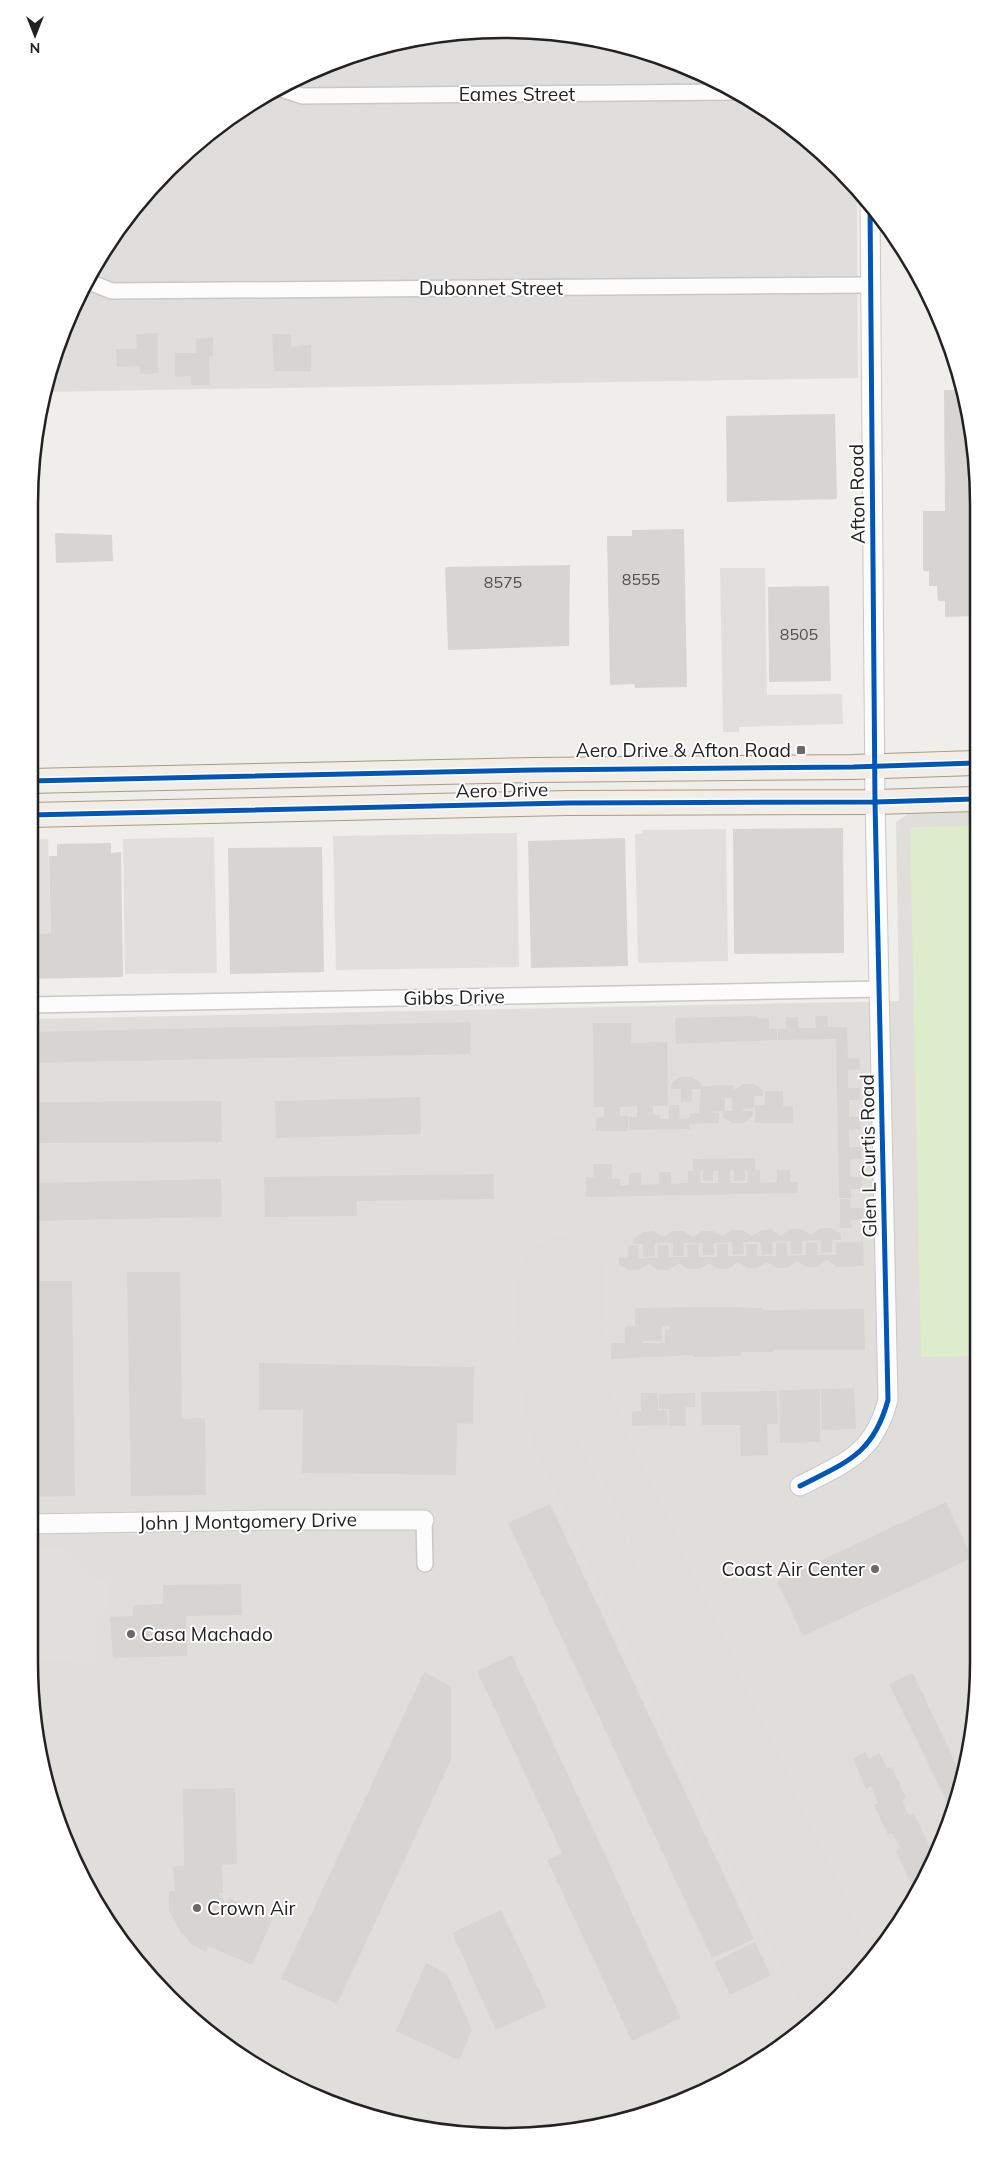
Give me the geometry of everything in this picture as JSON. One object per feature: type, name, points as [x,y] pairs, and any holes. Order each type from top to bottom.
[{"type":"main road","name":"Aero Drive","points":[[38,815],[569,803],[875,784],[970,764]]},
{"type":"main road","name":"Aero Drive","points":[[38,781],[535,770],[875,784],[970,798]]},
{"type":"street","name":"Eames Street","points":[[287,91],[302,96],[721,92]]},
{"type":"street","name":"Afton Road","points":[[870,216],[875,784]]},
{"type":"street","name":"Dubonnet Street","points":[[93,283],[112,291],[871,285]]},
{"type":"street","name":"Glen L Curtis Road","points":[[800,1486],[857,1456],[875,1434],[883,1419],[888,1400],[875,784]]},
{"type":"street","name":"Gibbs Drive","points":[[38,1005],[880,989]]},
{"type":"street","name":"John J Montgomery Drive","points":[[38,1524],[264,1520],[424,1520],[425,1564]]},
{"type":"shaded area","points":[[473,38],[534,38],[564,41],[624,53],[653,62],[682,73],[736,100],[762,116],[811,153],[857,200],[858,378],[51,392],[73,325],[100,270],[116,245],[153,196],[196,153],[245,116],[297,86],[325,73],[383,53],[443,41]]},
{"type":"shaded area","points":[[720,568],[765,568],[767,695],[842,694],[843,724],[739,727],[739,732],[723,732]]},
{"type":"shaded area","points":[[970,812],[969,1693],[961,1753],[954,1783],[934,1841],[921,1869],[907,1896],[873,1946],[854,1970],[811,2013],[762,2050],[736,2066],[682,2093],[653,2104],[624,2113],[564,2125],[534,2128],[473,2128],[413,2120],[383,2113],[325,2093],[297,2080],[270,2066],[220,2032],[196,2013],[153,1970],[116,1921],[100,1896],[73,1841],[53,1783],[41,1723],[38,1693],[38,1019],[899,1001],[896,822],[910,813]]},
{"type":"shaded area","points":[[726,829],[728,961],[638,963],[635,834],[642,834],[642,830]]},
{"type":"shaded area","points":[[517,833],[519,967],[336,970],[333,836]]},
{"type":"shaded area","points":[[214,837],[217,973],[125,974],[123,839]]},
{"type":"shaded area","points":[[48,839],[51,933],[38,934],[38,840]]},
{"type":"shaded area","points":[[38,1548],[63,1548],[93,1579],[109,1579],[110,1608],[95,1609],[95,1658],[38,1659]]},
{"type":"green space","points":[[970,826],[970,1356],[921,1357],[910,829],[914,827]]},
{"type":"building","points":[[158,333],[158,373],[140,374],[140,366],[117,367],[116,349],[137,349],[136,334]]},
{"type":"building","points":[[272,334],[291,334],[291,347],[311,344],[311,371],[274,371]]},
{"type":"building","points":[[196,338],[213,338],[213,356],[209,356],[210,385],[191,385],[191,376],[175,377],[175,353],[196,353]]},
{"type":"building","points":[[944,390],[956,390],[966,443],[969,473],[970,616],[945,617],[945,601],[938,601],[937,586],[929,586],[929,571],[923,571],[923,511],[945,511]]},
{"type":"building","points":[[835,414],[837,499],[727,502],[726,416]]},
{"type":"building","points":[[684,529],[687,687],[635,688],[634,684],[610,685],[607,536],[632,536],[632,530]]},
{"type":"building","points":[[55,533],[112,535],[113,561],[56,563]]},
{"type":"building","points":[[570,565],[569,646],[448,650],[445,567]]},
{"type":"building","points":[[829,586],[831,681],[769,682],[768,587]]},
{"type":"building","points":[[843,828],[844,953],[734,954],[733,829]]},
{"type":"building","points":[[625,838],[628,966],[531,968],[528,841]]},
{"type":"building","points":[[111,843],[111,853],[121,852],[123,977],[38,979],[38,934],[51,933],[49,856],[57,856],[57,844]]},
{"type":"building","points":[[322,847],[324,972],[230,974],[228,848]]},
{"type":"building","points":[[757,1016],[757,1018],[769,1018],[769,1029],[777,1029],[777,1040],[676,1044],[675,1018]]},
{"type":"building","points":[[815,1016],[827,1016],[828,1027],[847,1027],[848,1058],[859,1058],[860,1070],[848,1070],[848,1088],[860,1088],[860,1100],[849,1100],[849,1117],[861,1117],[861,1129],[849,1130],[849,1147],[861,1147],[861,1159],[850,1159],[850,1177],[862,1177],[862,1189],[851,1189],[851,1198],[839,1198],[836,1039],[778,1040],[778,1029],[786,1029],[786,1017],[798,1017],[798,1028],[816,1028]]},
{"type":"building","points":[[471,1022],[470,1054],[38,1063],[38,1032]]},
{"type":"building","points":[[593,1023],[631,1023],[631,1043],[667,1042],[668,1106],[653,1106],[653,1115],[660,1115],[660,1119],[669,1119],[669,1105],[679,1105],[680,1119],[690,1118],[690,1113],[699,1113],[701,1089],[692,1089],[692,1101],[681,1102],[681,1089],[671,1089],[671,1083],[680,1077],[691,1077],[701,1083],[701,1086],[733,1085],[733,1091],[743,1084],[754,1084],[763,1090],[763,1096],[754,1096],[754,1105],[765,1105],[765,1091],[783,1091],[783,1106],[793,1106],[793,1123],[755,1123],[755,1108],[743,1109],[743,1111],[753,1111],[753,1116],[743,1123],[733,1123],[723,1117],[722,1111],[709,1112],[719,1113],[719,1123],[690,1124],[690,1129],[629,1130],[629,1117],[637,1117],[637,1106],[620,1107],[620,1116],[628,1116],[628,1131],[596,1131],[596,1118],[604,1117],[604,1107],[594,1107]],"holes":[[[725,1098],[732,1098],[732,1111],[725,1111]]]},
{"type":"building","points":[[420,1097],[421,1134],[276,1138],[275,1101]]},
{"type":"building","points":[[221,1101],[222,1142],[38,1143],[38,1102]]},
{"type":"building","points":[[755,1158],[755,1170],[760,1170],[760,1183],[777,1182],[777,1170],[790,1170],[790,1182],[798,1182],[798,1193],[586,1197],[586,1177],[594,1177],[593,1164],[612,1164],[612,1179],[620,1179],[620,1186],[629,1185],[629,1173],[641,1173],[641,1185],[659,1184],[659,1172],[671,1172],[671,1184],[688,1183],[688,1171],[693,1171],[693,1159]],"holes":[[[734,1170],[734,1181],[745,1181],[745,1171],[748,1171],[748,1183],[730,1183],[730,1171]],[[700,1171],[703,1171],[703,1181],[713,1181],[713,1171],[718,1171],[718,1183],[700,1183]]]},
{"type":"building","points":[[494,1174],[494,1199],[357,1201],[357,1216],[265,1217],[264,1177]]},
{"type":"building","points":[[221,1179],[222,1217],[38,1221],[38,1183]]},
{"type":"building","points":[[840,1199],[850,1199],[851,1208],[863,1208],[863,1220],[851,1220],[852,1228],[840,1228]]},
{"type":"building","points":[[820,1228],[831,1228],[841,1234],[841,1240],[832,1240],[832,1252],[821,1253],[821,1240],[802,1241],[802,1254],[791,1254],[791,1241],[772,1242],[773,1254],[762,1255],[761,1242],[743,1242],[744,1254],[733,1255],[732,1242],[714,1243],[714,1255],[703,1255],[703,1243],[684,1243],[684,1256],[673,1256],[673,1243],[663,1243],[654,1244],[655,1256],[643,1257],[643,1244],[633,1244],[633,1239],[643,1232],[653,1231],[663,1237],[673,1231],[683,1231],[693,1237],[702,1231],[713,1231],[723,1236],[732,1230],[742,1230],[752,1236],[761,1230],[771,1229],[781,1236],[790,1229],[801,1229],[811,1235]]},
{"type":"building","points":[[836,1242],[863,1242],[864,1266],[837,1267],[827,1260],[817,1267],[807,1267],[797,1261],[787,1268],[777,1268],[767,1262],[757,1268],[747,1268],[738,1262],[728,1269],[718,1269],[709,1263],[699,1269],[688,1269],[679,1263],[669,1270],[658,1270],[649,1264],[639,1270],[628,1270],[619,1264],[619,1258],[628,1258],[628,1246],[638,1245],[639,1258],[658,1258],[657,1245],[668,1245],[669,1257],[688,1257],[687,1245],[698,1244],[699,1257],[717,1257],[717,1244],[728,1244],[728,1256],[746,1256],[746,1244],[757,1244],[757,1256],[776,1256],[776,1243],[787,1243],[787,1256],[806,1255],[806,1243],[817,1243],[817,1255],[836,1255]]},
{"type":"building","points":[[127,1272],[180,1272],[182,1419],[205,1418],[206,1495],[131,1496]]},
{"type":"building","points":[[38,1281],[72,1281],[75,1496],[38,1497]]},
{"type":"building","points":[[635,1308],[864,1309],[865,1350],[773,1350],[773,1352],[741,1352],[741,1356],[693,1357],[693,1355],[611,1359],[611,1343],[625,1343],[625,1326],[635,1326]],"holes":[[[662,1326],[670,1326],[670,1330],[665,1330],[665,1343],[642,1343],[642,1341],[662,1341]]]},
{"type":"building","points":[[259,1363],[474,1367],[473,1424],[457,1423],[456,1475],[302,1473],[303,1410],[259,1410]]},
{"type":"building","points":[[854,1388],[856,1429],[822,1430],[821,1389]]},
{"type":"building","points":[[820,1389],[820,1442],[780,1443],[779,1390]]},
{"type":"building","points":[[777,1391],[778,1424],[767,1424],[768,1455],[741,1456],[740,1425],[702,1425],[701,1392]]},
{"type":"building","points":[[641,1393],[658,1393],[658,1410],[667,1410],[668,1425],[632,1426],[632,1412],[641,1411]]},
{"type":"building","points":[[695,1393],[695,1407],[686,1407],[686,1426],[669,1426],[669,1409],[659,1409],[659,1394]]},
{"type":"building","name":"Coast Air Center","points":[[946,1502],[970,1554],[970,1559],[803,1636],[777,1581]]},
{"type":"building","points":[[550,1504],[754,1939],[712,1958],[508,1523]]},
{"type":"building","points":[[241,1584],[242,1615],[186,1616],[187,1656],[113,1658],[110,1617],[133,1616],[133,1605],[163,1604],[163,1585]]},
{"type":"building","points":[[512,1655],[681,2018],[632,2041],[547,1860],[562,1853],[477,1671]]},
{"type":"building","points":[[424,1672],[451,1686],[451,1760],[337,2004],[281,1979]]},
{"type":"building","points":[[913,1673],[958,1768],[948,1803],[889,1684]]},
{"type":"building","points":[[865,1752],[869,1759],[880,1753],[887,1768],[892,1767],[906,1798],[902,1800],[908,1815],[914,1813],[930,1849],[914,1882],[911,1883],[896,1851],[900,1848],[892,1833],[888,1835],[874,1805],[878,1803],[871,1786],[866,1789],[853,1758]]},
{"type":"building","points":[[235,1788],[237,1864],[222,1865],[223,1893],[218,1893],[227,1905],[229,1898],[273,1918],[252,1965],[208,1946],[206,1952],[191,1944],[184,1934],[182,1935],[169,1910],[169,1891],[175,1891],[173,1867],[184,1866],[183,1789]]},
{"type":"building","points":[[501,1910],[547,2007],[496,2030],[452,1933]]},
{"type":"building","points":[[755,1942],[771,1975],[730,1995],[714,1962]]},
{"type":"building","points":[[426,1963],[447,1974],[472,2030],[459,2060],[396,2031]]},
{"type":"taxiway","points":[[828,1997],[820,1991],[805,1969],[557,1445],[548,1411],[542,1376],[540,1342],[540,1281],[544,1268],[552,1261],[564,1259],[571,1261],[583,1275],[585,1375],[590,1403],[848,1956],[852,1972]]},
{"type":"cycle path","points":[[800,1486],[856,1455],[874,1433],[882,1419],[888,1400],[875,802],[870,216]]},
{"type":"cycle path","points":[[38,781],[535,770],[853,767],[970,763]]},
{"type":"cycle path","points":[[38,815],[569,803],[875,802],[970,799]]},
{"type":"place","name":"Aero Drive & Afton Road","points":[[801,750]]},
{"type":"place","name":"Coast Air Center","points":[[875,1569]]},
{"type":"place","name":"Casa Machado","points":[[131,1634]]},
{"type":"place","name":"Crown Air","points":[[197,1908]]}]
